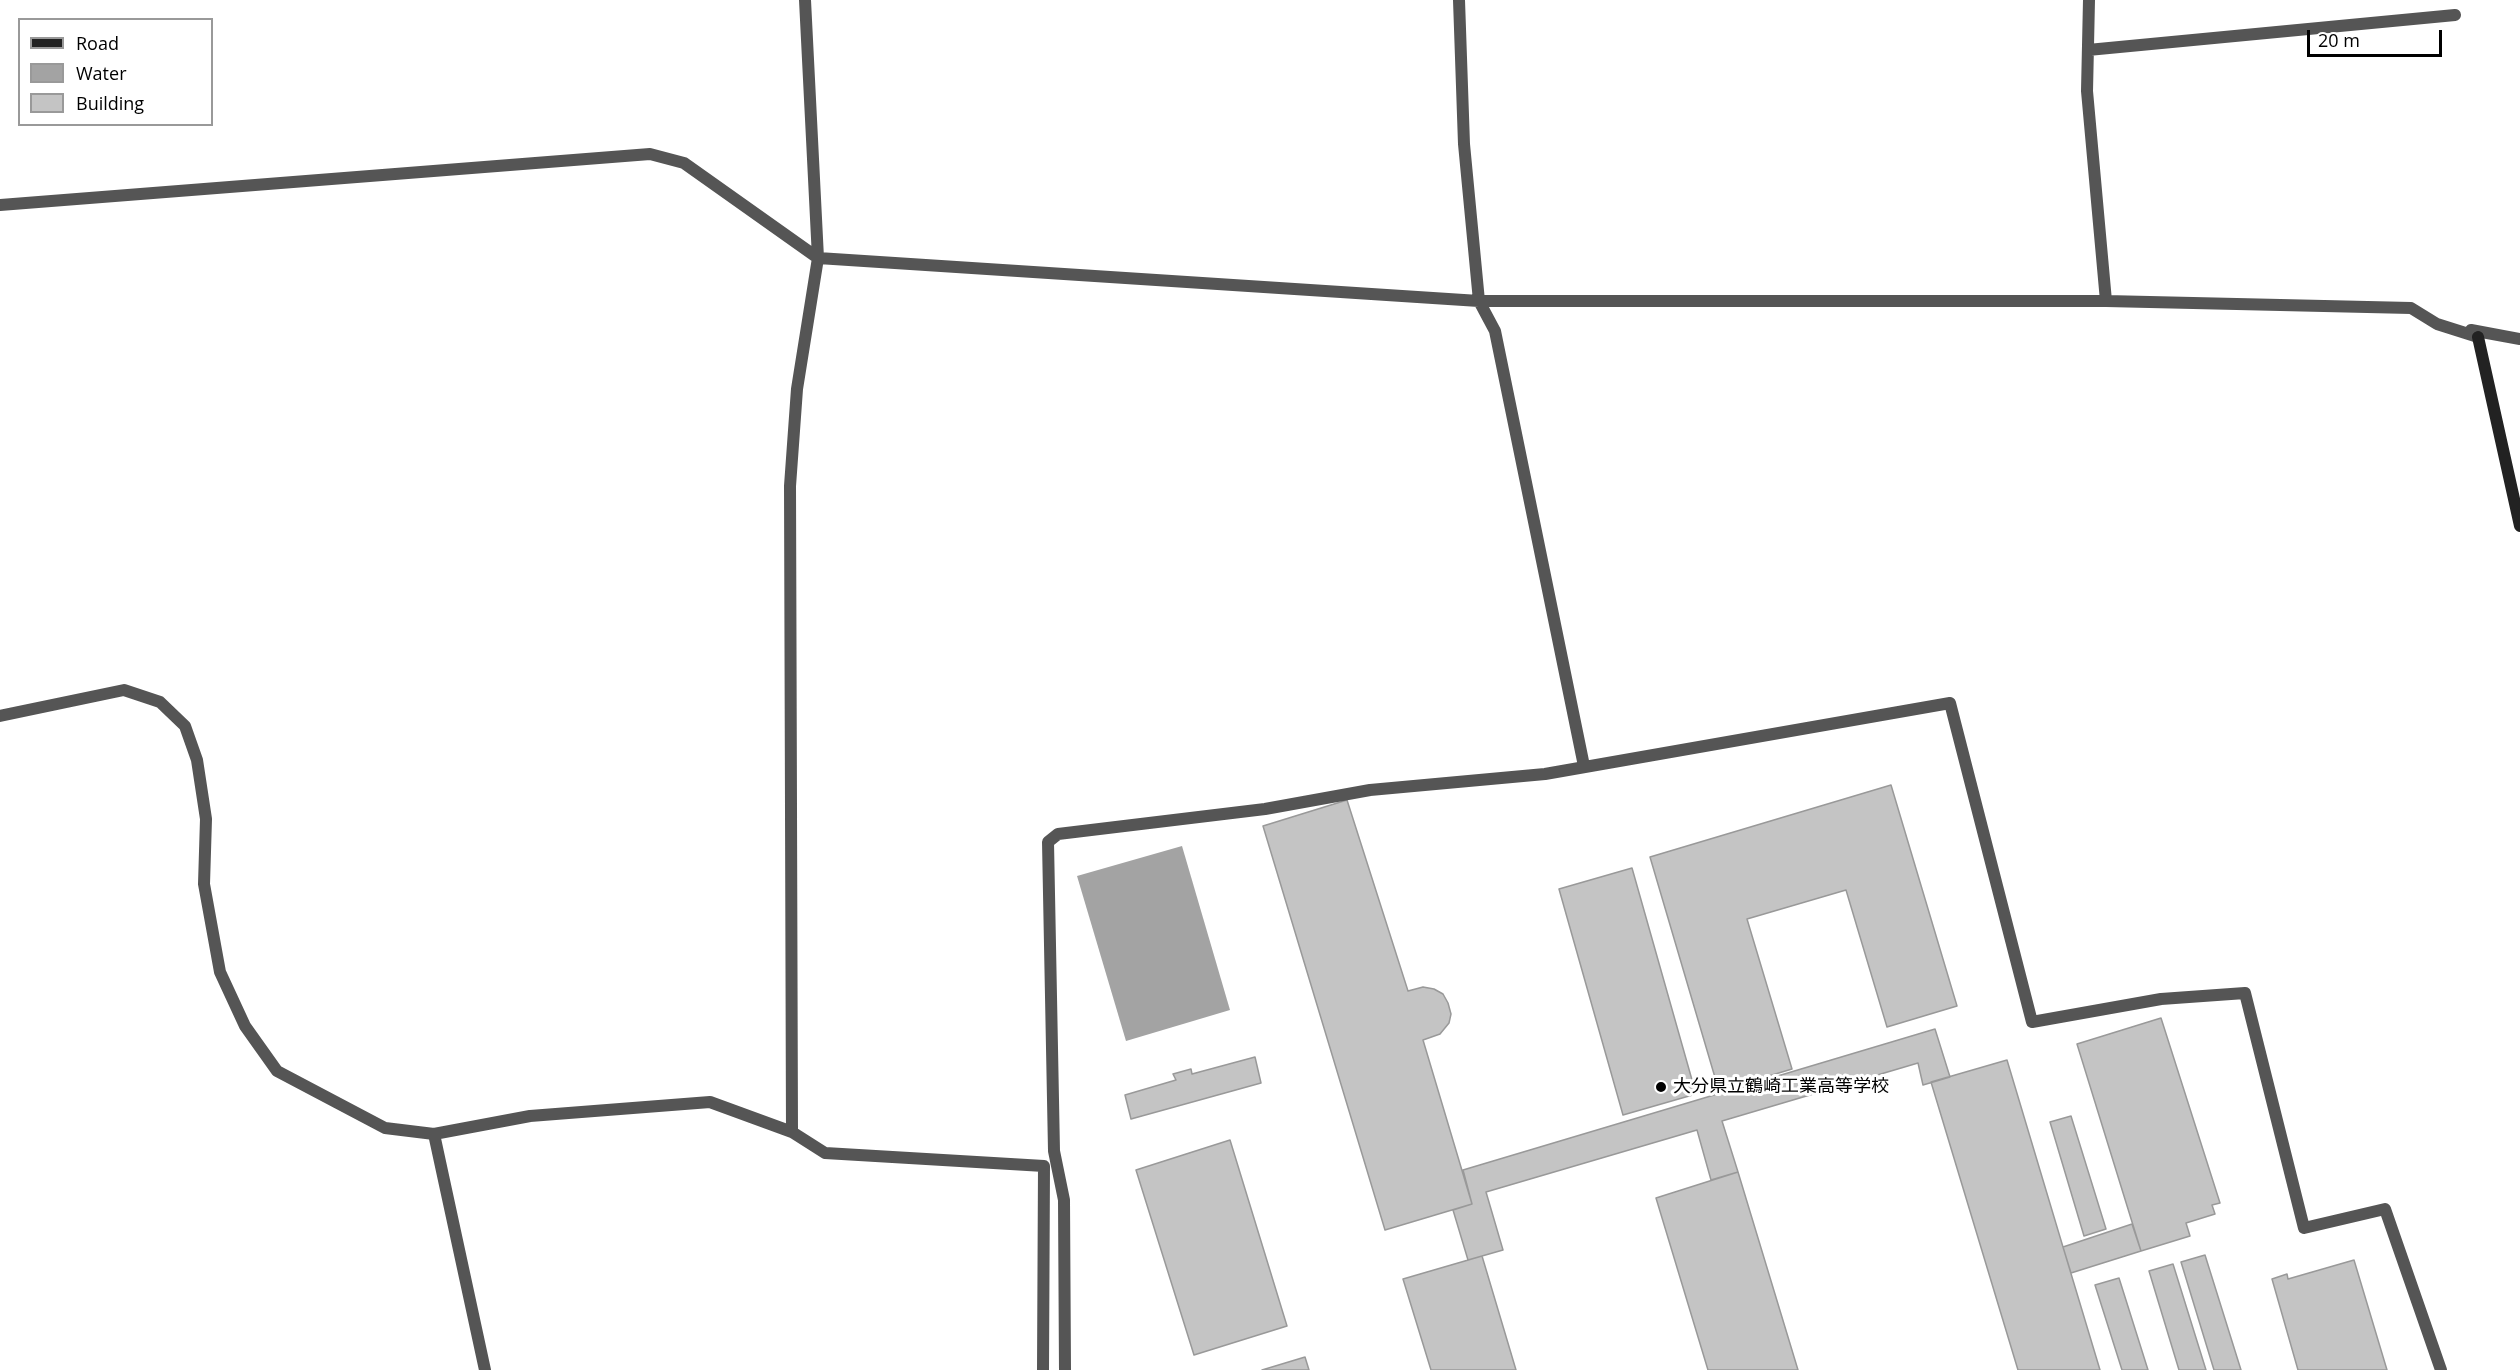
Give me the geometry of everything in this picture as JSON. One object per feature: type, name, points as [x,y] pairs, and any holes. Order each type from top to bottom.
[{"type":"street","points":[[792,1132],[790,486],[797,389],[818,258],[805,0]]},
{"type":"street","points":[[1459,0],[1464,144],[1479,301],[1496,331],[1584,766]]},
{"type":"street","points":[[2089,0],[2087,91],[2106,301]]},
{"type":"street","points":[[2088,50],[2455,15]]},
{"type":"street","points":[[0,204],[650,154],[684,163],[818,258],[1479,301],[2106,301],[2411,308],[2437,324],[2478,337],[2520,526]]},
{"type":"street","points":[[2437,324],[2520,339]]},
{"type":"street","points":[[0,716],[124,690],[160,702],[185,726],[197,760],[206,819],[204,884],[220,972],[245,1026],[277,1071],[385,1128],[434,1134],[530,1116],[710,1102],[792,1132],[825,1153],[1044,1166],[1043,1370]]},
{"type":"street","points":[[1065,1370],[1064,1200],[1054,1151],[1048,842],[1058,834],[1265,809],[1370,790],[1545,774],[1950,703],[2032,1022],[2161,999],[2245,993],[2304,1228],[2385,1209],[2440,1370]]},
{"type":"street","points":[[434,1134],[485,1370]]},
{"type":"water","points":[[1182,846],[1230,1010],[1126,1041],[1077,876]]},
{"type":"building","points":[[1891,785],[1957,1006],[1887,1027],[1846,890],[1747,919],[1792,1069],[1719,1091],[1650,857]]},
{"type":"building","points":[[1347,800],[1408,991],[1423,987],[1434,989],[1443,994],[1448,1003],[1451,1014],[1449,1023],[1440,1034],[1423,1040],[1472,1204],[1385,1230],[1263,826]]},
{"type":"building","points":[[1632,868],[1696,1094],[1623,1115],[1559,889]]},
{"type":"building","points":[[2161,1018],[2220,1203],[2212,1205],[2215,1214],[2186,1223],[2190,1236],[2141,1251],[2077,1044]]},
{"type":"building","points":[[1935,1029],[1950,1077],[1923,1085],[1918,1063],[1722,1121],[1738,1172],[1711,1180],[1697,1130],[1486,1192],[1503,1250],[1468,1260],[1453,1210],[1472,1204],[1463,1170]]},
{"type":"building","points":[[1255,1057],[1261,1083],[1131,1119],[1125,1095],[1176,1080],[1173,1074],[1191,1069],[1192,1074]]},
{"type":"building","points":[[2007,1060],[2100,1370],[2018,1370],[1931,1082]]},
{"type":"building","points":[[2071,1116],[2106,1229],[2084,1236],[2050,1122]]},
{"type":"building","points":[[1230,1140],[1287,1326],[1194,1355],[1136,1170]]},
{"type":"building","points":[[1738,1172],[1798,1370],[1708,1370],[1656,1198]]},
{"type":"building","points":[[2132,1224],[2141,1251],[2071,1273],[2063,1247]]},
{"type":"building","points":[[2205,1255],[2241,1370],[2214,1370],[2181,1262]]},
{"type":"building","points":[[1482,1256],[1516,1370],[1431,1370],[1403,1279]]},
{"type":"building","points":[[2354,1260],[2387,1370],[2298,1370],[2272,1279],[2287,1274],[2288,1279]]},
{"type":"building","points":[[2173,1264],[2206,1370],[2179,1370],[2149,1271]]},
{"type":"building","points":[[2119,1278],[2148,1370],[2122,1370],[2095,1285]]},
{"type":"building","points":[[1305,1357],[1309,1370],[1262,1370]]},
{"type":"place","name":"大分県立鶴崎工業高等学校","points":[[1661,1087]]}]
